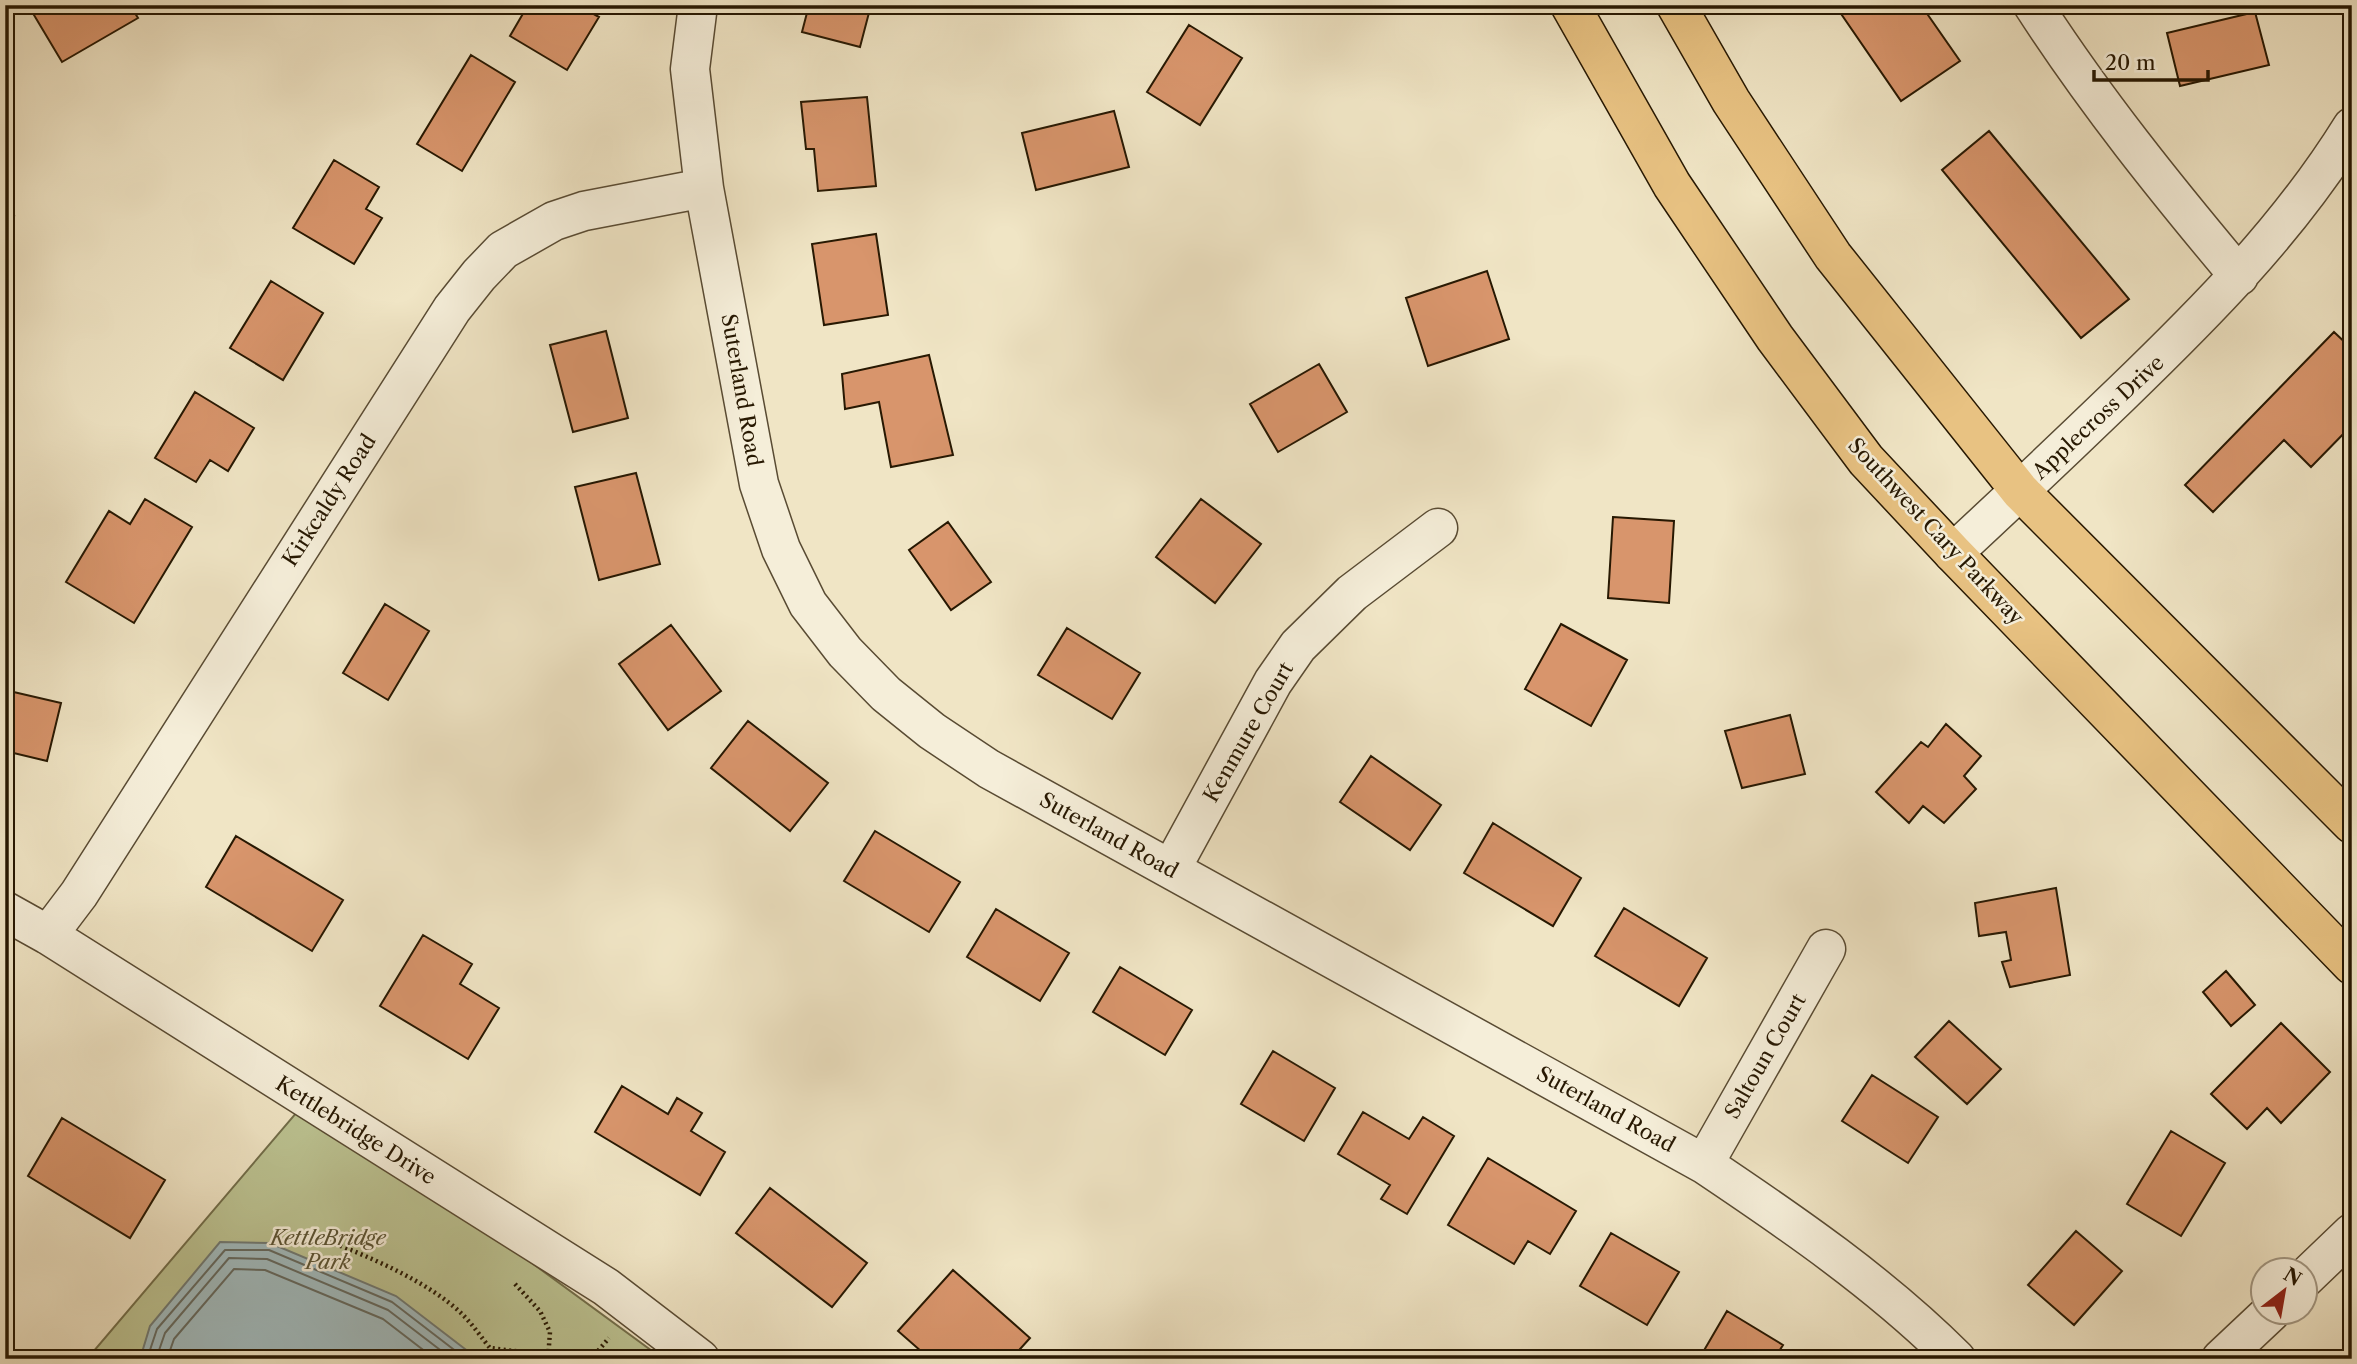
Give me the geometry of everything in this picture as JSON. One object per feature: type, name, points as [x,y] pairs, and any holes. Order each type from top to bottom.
[{"type":"main road","name":"Southwest Cary Parkway","points":[[1570,5],[1672,185],[1775,338],[1866,460],[2352,965]]},
{"type":"main road","points":[[1676,5],[1731,101],[1833,256],[2020,491],[2352,824]]},
{"type":"street","name":"Suterland Road","points":[[698,5],[691,69],[704,188],[759,484],[781,549],[808,604],[845,653],[878,686],[932,731],[989,769],[1704,1164],[1792,1223],[1868,1281],[1956,1359]]},
{"type":"street","points":[[2033,5],[2106,112],[2239,276]]},
{"type":"street","name":"Applecross Drive","points":[[1953,553],[2180,339],[2239,276],[2319,176],[2352,127]]},
{"type":"street","name":"Kirkcaldy Road","points":[[48,935],[79,894],[452,309],[479,275],[503,250],[554,221],[584,211],[704,188]]},
{"type":"street","name":"Kenmure Court","points":[[1171,869],[1273,681],[1298,646],[1352,593],[1438,528]]},
{"type":"street","name":"Kettlebridge Drive","points":[[5,911],[48,935],[606,1287],[700,1359]]},
{"type":"street","name":"Saltoun Court","points":[[1704,1164],[1826,949]]},
{"type":"street","points":[[2318,1266],[2352,1233]]},
{"type":"street","points":[[2239,1353],[2260,1326]]},
{"type":"path","points":[[330,1242],[370,1257],[430,1291],[461,1313],[490,1348],[522,1352],[546,1359],[550,1332],[540,1311],[515,1284]]},
{"type":"green space","name":"KettleBridge Park","points":[[308,1099],[663,1359],[87,1359]]},
{"type":"water","points":[[220,1242],[270,1243],[396,1296],[478,1359],[140,1359],[150,1326]]},
{"type":"building","points":[[28,5],[130,5],[138,18],[62,62]]},
{"type":"building","points":[[528,5],[592,5],[588,11],[599,17],[567,70],[510,36]]},
{"type":"building","points":[[809,5],[871,5],[860,47],[802,32]]},
{"type":"building","points":[[1835,5],[1921,5],[1960,61],[1901,101]]},
{"type":"building","points":[[2255,12],[2269,65],[2180,86],[2167,33]]},
{"type":"building","points":[[1189,25],[1242,58],[1200,125],[1147,92]]},
{"type":"building","points":[[471,55],[515,82],[462,171],[417,144]]},
{"type":"building","points":[[867,97],[876,186],[818,191],[814,149],[806,149],[801,102]]},
{"type":"building","points":[[1114,111],[1129,167],[1036,190],[1022,133]]},
{"type":"building","points":[[1989,131],[2129,299],[2081,338],[1942,170]]},
{"type":"building","points":[[334,160],[379,187],[366,209],[382,218],[354,264],[293,228]]},
{"type":"building","points":[[5,210],[14,216],[5,229]]},
{"type":"building","points":[[876,234],[888,315],[824,325],[812,244]]},
{"type":"building","points":[[1487,271],[1509,339],[1428,366],[1406,298]]},
{"type":"building","points":[[271,281],[323,313],[283,380],[230,348]]},
{"type":"building","points":[[606,331],[628,418],[573,432],[550,345]]},
{"type":"building","points":[[2334,332],[2352,349],[2352,425],[2311,467],[2284,440],[2213,512],[2185,485]]},
{"type":"building","points":[[929,355],[953,455],[891,467],[879,402],[845,409],[842,374]]},
{"type":"building","points":[[1319,364],[1347,412],[1278,452],[1250,404]]},
{"type":"building","points":[[195,392],[254,428],[228,471],[210,460],[196,482],[155,458]]},
{"type":"building","points":[[636,473],[660,564],[599,580],[575,487]]},
{"type":"building","points":[[145,499],[192,527],[134,623],[66,582],[109,511],[130,524]]},
{"type":"building","points":[[1201,499],[1261,544],[1215,603],[1156,557]]},
{"type":"building","points":[[1613,517],[1674,521],[1669,603],[1608,598]]},
{"type":"building","points":[[948,522],[991,582],[951,610],[909,550]]},
{"type":"building","points":[[385,604],[429,631],[388,700],[343,673]]},
{"type":"building","points":[[1561,624],[1627,660],[1591,726],[1525,689]]},
{"type":"building","points":[[671,625],[721,691],[668,730],[619,664]]},
{"type":"building","points":[[1067,628],[1140,673],[1112,719],[1038,675]]},
{"type":"building","points":[[5,690],[61,703],[47,761],[5,751]]},
{"type":"building","points":[[1790,715],[1805,774],[1742,788],[1725,731]]},
{"type":"building","points":[[748,721],[828,783],[790,831],[711,768]]},
{"type":"building","points":[[1946,724],[1981,756],[1964,776],[1976,789],[1944,823],[1923,806],[1909,823],[1876,792],[1921,742],[1928,747]]},
{"type":"building","points":[[1371,756],[1441,805],[1410,850],[1340,802]]},
{"type":"building","points":[[1493,823],[1581,878],[1553,926],[1464,873]]},
{"type":"building","points":[[875,831],[960,882],[929,932],[844,881]]},
{"type":"building","points":[[236,836],[343,900],[312,951],[206,887]]},
{"type":"building","points":[[2056,888],[2070,975],[2010,987],[2002,962],[2011,960],[2006,932],[1979,936],[1975,903]]},
{"type":"building","points":[[1624,908],[1707,958],[1679,1006],[1595,956]]},
{"type":"building","points":[[996,909],[1069,953],[1040,1001],[967,957]]},
{"type":"building","points":[[423,935],[472,964],[460,984],[499,1008],[468,1059],[380,1006]]},
{"type":"building","points":[[1120,967],[1192,1010],[1165,1055],[1093,1012]]},
{"type":"building","points":[[2226,971],[2255,1005],[2231,1026],[2203,992]]},
{"type":"building","points":[[1949,1021],[2001,1069],[1967,1104],[1915,1057]]},
{"type":"building","points":[[2281,1023],[2330,1072],[2281,1123],[2267,1108],[2247,1129],[2211,1094]]},
{"type":"building","points":[[1273,1051],[1335,1088],[1304,1141],[1241,1104]]},
{"type":"building","points":[[1872,1075],[1938,1117],[1908,1163],[1842,1121]]},
{"type":"building","points":[[622,1086],[668,1114],[677,1098],[702,1113],[691,1131],[725,1152],[700,1195],[595,1132]]},
{"type":"building","points":[[1363,1112],[1409,1139],[1423,1117],[1454,1136],[1407,1214],[1381,1199],[1390,1185],[1338,1154]]},
{"type":"building","points":[[62,1118],[165,1180],[130,1238],[28,1176]]},
{"type":"building","points":[[2171,1131],[2225,1163],[2181,1236],[2127,1204]]},
{"type":"building","points":[[1488,1158],[1576,1211],[1550,1254],[1528,1241],[1514,1264],[1448,1225]]},
{"type":"building","points":[[770,1188],[867,1263],[832,1307],[736,1233]]},
{"type":"building","points":[[2076,1231],[2122,1271],[2074,1325],[2028,1285]]},
{"type":"building","points":[[1611,1233],[1679,1272],[1647,1325],[1580,1286]]},
{"type":"building","points":[[953,1270],[1030,1338],[1011,1359],[930,1359],[898,1331]]},
{"type":"building","points":[[1727,1311],[1783,1345],[1774,1359],[1699,1359]]}]
